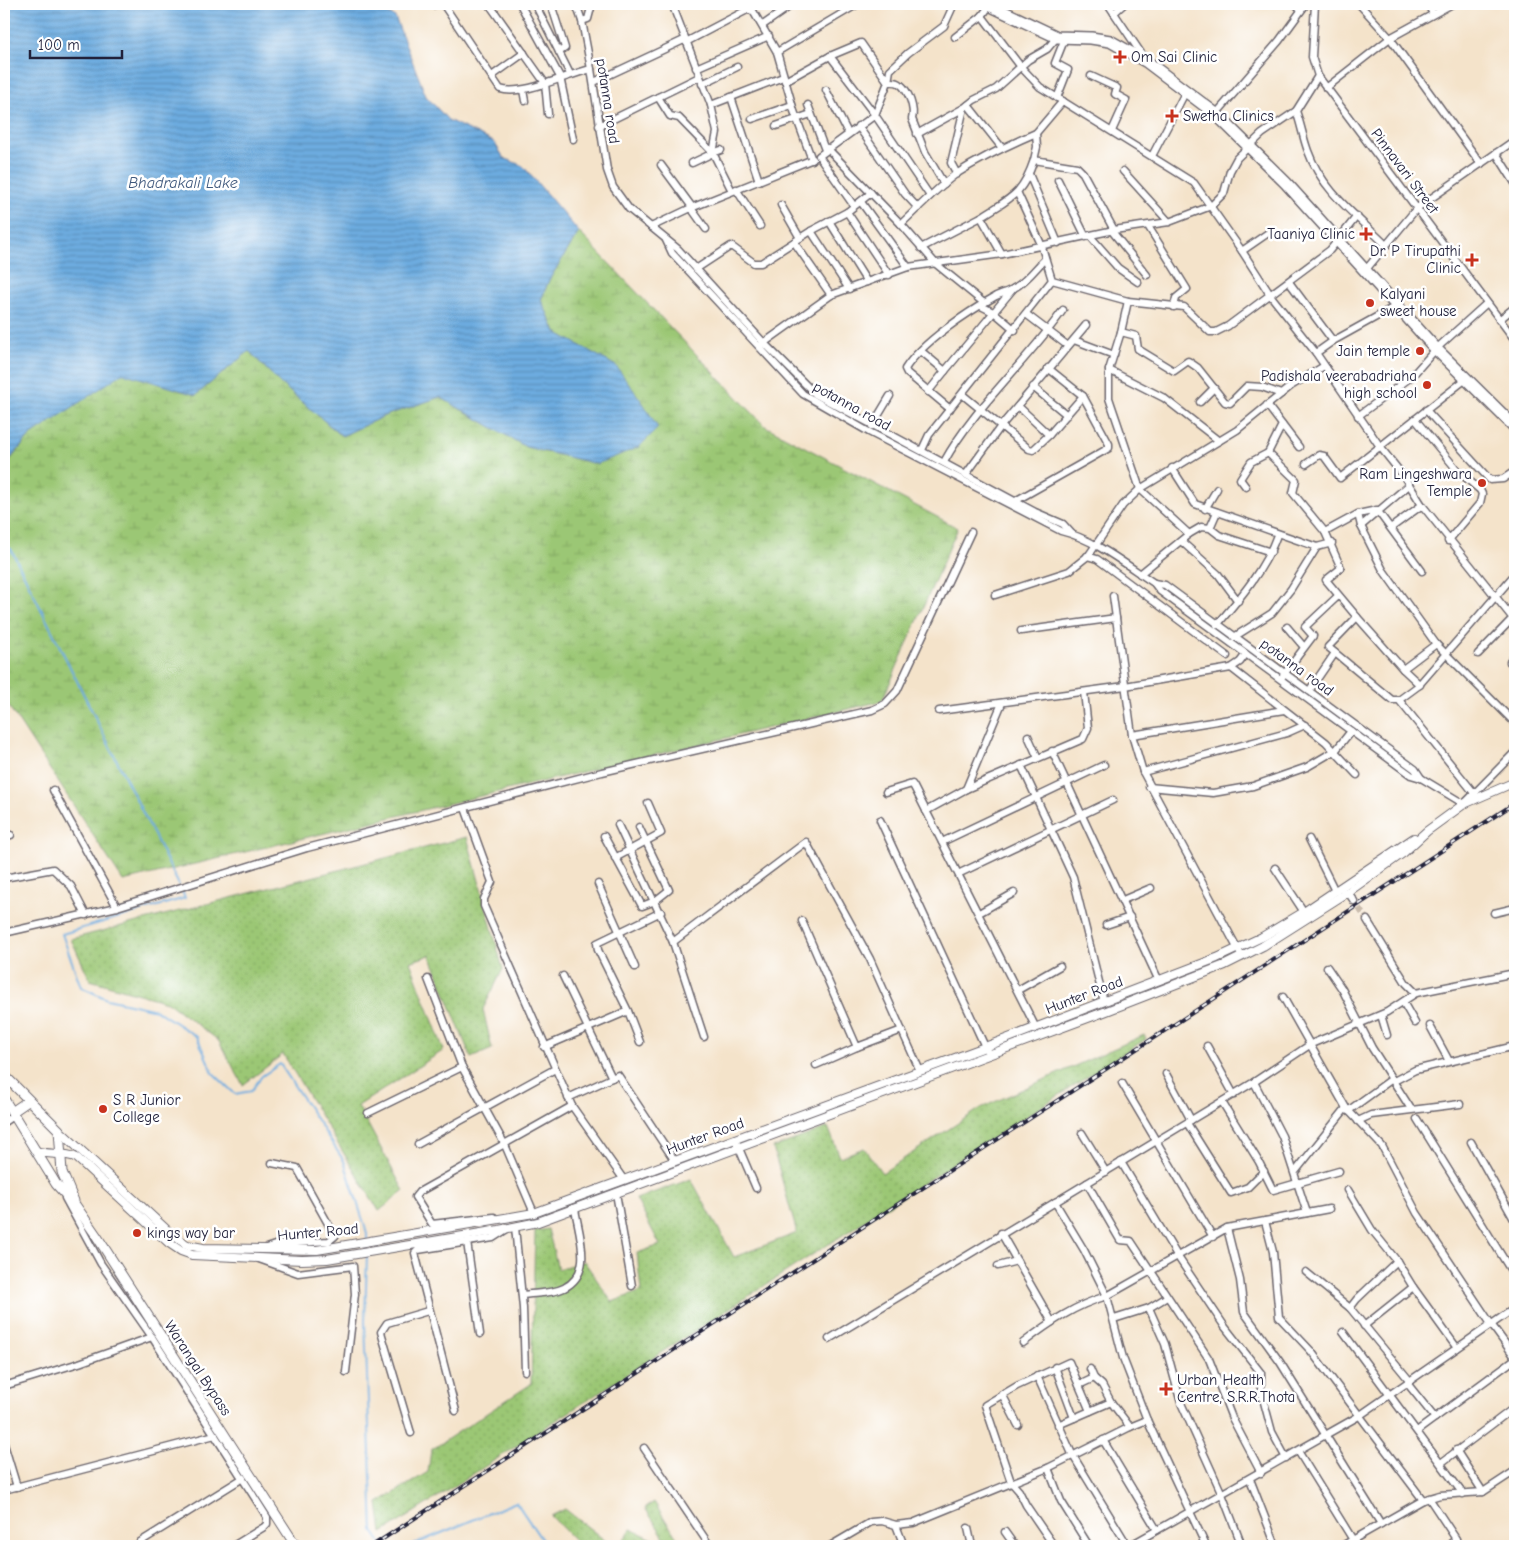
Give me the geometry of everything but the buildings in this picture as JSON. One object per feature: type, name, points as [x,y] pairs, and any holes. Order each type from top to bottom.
[{"type":"highway","points":[[993,5],[1061,38],[1091,38],[1110,42],[1147,62],[1216,114],[1286,183],[1364,272],[1436,349],[1515,426]]},
{"type":"main road","name":"Hunter Road","points":[[4,1075],[59,1130]]},
{"type":"main road","points":[[4,1099],[13,1114],[28,1101]]},
{"type":"main road","name":"Warangal Bypass","points":[[13,1114],[62,1192],[76,1206],[96,1235],[296,1546]]},
{"type":"main road","name":"Warangal Bypass","points":[[59,1130],[59,1154],[62,1172],[76,1206]]},
{"type":"street","points":[[443,4],[500,88],[524,90],[560,77],[591,69]]},
{"type":"street","points":[[489,4],[545,83],[548,114]]},
{"type":"street","points":[[520,4],[560,77],[573,139]]},
{"type":"street","points":[[535,4],[570,74]]},
{"type":"street","points":[[551,4],[565,48],[559,52]]},
{"type":"street","name":"potanna road","points":[[576,4],[582,21],[594,82],[607,170],[613,187],[629,209],[651,226],[696,269],[815,394],[872,426],[967,473],[1035,512],[1063,524],[1090,552],[1140,574],[1154,583],[1165,586],[1234,637],[1349,734],[1411,775],[1421,778],[1462,806]]},
{"type":"street","points":[[582,21],[588,18],[592,4]]},
{"type":"street","points":[[672,4],[711,105],[717,132],[713,153]]},
{"type":"street","points":[[763,25],[793,4]]},
{"type":"street","points":[[777,52],[858,4]]},
{"type":"street","points":[[651,226],[691,207],[812,160],[875,115],[888,82],[890,70],[944,26],[954,4]]},
{"type":"street","points":[[1108,4],[1147,62]]},
{"type":"street","points":[[1114,13],[1124,4]]},
{"type":"street","points":[[1296,4],[1301,10]]},
{"type":"street","points":[[1216,114],[1279,41],[1306,4]]},
{"type":"street","name":"Pinnavari Street","points":[[1315,4],[1312,57],[1318,76],[1515,340]]},
{"type":"street","points":[[1359,4],[1390,38],[1481,164]]},
{"type":"street","points":[[1427,4],[1432,13]]},
{"type":"street","points":[[1326,88],[1390,38],[1432,13],[1452,4]]},
{"type":"street","points":[[955,37],[993,5]]},
{"type":"street","points":[[594,82],[750,9],[763,25],[777,52],[792,105],[812,160]]},
{"type":"street","points":[[982,16],[1021,67],[1040,87],[1194,182],[1271,296],[1316,353],[1380,448],[1409,484],[1448,541],[1514,620],[1478,654]]},
{"type":"street","points":[[696,68],[769,36]]},
{"type":"street","points":[[917,134],[996,89],[1035,55],[1047,49],[1061,38]]},
{"type":"street","points":[[901,224],[930,196],[957,174],[1002,148],[1036,133],[1060,99],[1068,70],[1055,63],[1061,38]]},
{"type":"street","points":[[711,105],[784,79],[860,43],[888,82]]},
{"type":"street","points":[[492,76],[524,53]]},
{"type":"street","points":[[830,56],[875,115],[930,196]]},
{"type":"street","points":[[599,126],[658,97],[737,67]]},
{"type":"street","points":[[1091,76],[1117,88],[1115,94],[1126,100],[1112,131]]},
{"type":"street","points":[[758,347],[831,295],[908,267],[1002,254],[1041,244],[1058,243],[1113,230],[1170,222],[1211,206],[1224,193],[1230,170],[1237,158],[1262,134],[1296,110],[1318,76]]},
{"type":"street","points":[[888,82],[898,82],[902,85],[911,101],[914,113],[912,119],[917,134],[925,152],[944,184]]},
{"type":"street","points":[[524,90],[525,101]]},
{"type":"street","points":[[826,90],[848,133]]},
{"type":"street","points":[[1152,156],[1186,91]]},
{"type":"street","points":[[658,97],[670,116],[679,118],[713,153],[734,190],[760,226]]},
{"type":"street","points":[[731,98],[760,181]]},
{"type":"street","points":[[752,119],[792,105]]},
{"type":"street","points":[[808,105],[826,149],[901,224],[936,264],[1015,330]]},
{"type":"street","points":[[966,106],[1002,148]]},
{"type":"street","points":[[957,174],[951,163],[966,106]]},
{"type":"street","points":[[1296,110],[1308,151],[1322,179],[1344,206],[1357,216],[1386,245]]},
{"type":"street","points":[[776,126],[811,114]]},
{"type":"street","points":[[858,126],[905,194],[918,208]]},
{"type":"street","points":[[921,248],[981,217],[1018,194],[1034,160],[1037,147],[1036,133]]},
{"type":"street","points":[[1364,272],[1418,208],[1515,140]]},
{"type":"street","points":[[692,163],[721,150]]},
{"type":"street","points":[[1496,154],[1515,183]]},
{"type":"street","points":[[819,156],[854,206]]},
{"type":"street","points":[[1034,160],[1077,167],[1084,173],[1113,230],[1147,274]]},
{"type":"street","points":[[661,165],[706,229]]},
{"type":"street","points":[[1122,171],[1170,222]]},
{"type":"street","points":[[1029,174],[1058,243]]},
{"type":"street","points":[[1058,180],[1088,236],[1118,268],[1138,282]]},
{"type":"street","points":[[696,269],[731,246],[754,264],[761,263],[811,231],[847,212],[871,193]]},
{"type":"street","points":[[1018,194],[1041,244],[1052,280]]},
{"type":"street","points":[[861,202],[908,267]]},
{"type":"street","points":[[781,205],[797,240],[831,295]]},
{"type":"street","points":[[847,212],[889,275]]},
{"type":"street","points":[[1052,280],[1128,301],[1184,307],[1210,332],[1216,332],[1289,282],[1337,242],[1357,216]]},
{"type":"street","points":[[981,217],[1002,254]]},
{"type":"street","points":[[829,221],[868,282]]},
{"type":"street","points":[[1148,226],[1187,289],[1176,298],[1174,307]]},
{"type":"street","points":[[811,231],[849,289]]},
{"type":"street","points":[[1242,251],[1271,231]]},
{"type":"street","name":"potanna road","points":[[666,240],[672,253],[796,387],[812,400],[1061,531],[1072,534]]},
{"type":"street","points":[[928,392],[1014,288],[1046,259]]},
{"type":"street","points":[[922,450],[929,435],[1015,330],[1052,280]]},
{"type":"street","points":[[1289,282],[1333,341]]},
{"type":"street","points":[[950,409],[928,392],[905,369],[921,351],[981,303],[1014,288]]},
{"type":"street","points":[[1128,301],[1109,370],[1109,398],[1140,489],[1188,534]]},
{"type":"street","points":[[1358,416],[1411,377],[1436,349],[1487,302]]},
{"type":"street","points":[[1316,353],[1333,341],[1396,306]]},
{"type":"street","points":[[1499,320],[1515,307]]},
{"type":"street","points":[[944,462],[951,449],[1048,332],[1063,310]]},
{"type":"street","points":[[1026,314],[1068,346]]},
{"type":"street","points":[[967,473],[1001,426],[1086,324]]},
{"type":"street","points":[[1121,332],[1136,336],[1138,349],[1174,371],[1188,361],[1198,368],[1228,403],[1247,386],[1262,387],[1281,394]]},
{"type":"street","points":[[1074,340],[1114,355]]},
{"type":"street","points":[[921,351],[945,372]]},
{"type":"street","points":[[995,595],[1069,571],[1090,552],[1123,505],[1140,489],[1237,430],[1281,394],[1324,366]]},
{"type":"street","points":[[1017,500],[1109,448],[1109,444],[1083,396],[1048,368]]},
{"type":"street","points":[[1109,370],[1164,398],[1219,441]]},
{"type":"street","points":[[1306,464],[1319,455],[1324,456],[1340,478],[1426,410],[1468,381]]},
{"type":"street","points":[[1033,387],[1066,415]]},
{"type":"street","points":[[1200,402],[1214,388]]},
{"type":"street","points":[[963,395],[1034,450],[1083,396]]},
{"type":"street","points":[[872,426],[890,396]]},
{"type":"street","points":[[1268,405],[1299,447]]},
{"type":"street","points":[[1018,406],[1049,435]]},
{"type":"street","points":[[1426,410],[1490,480],[1503,479],[1515,471]]},
{"type":"street","points":[[1415,419],[1458,471],[1480,490],[1482,494],[1480,503],[1448,541]]},
{"type":"street","points":[[1246,487],[1240,478],[1251,462],[1268,453],[1282,425]]},
{"type":"street","points":[[1268,453],[1296,480],[1293,493],[1332,543],[1341,568],[1326,580],[1403,669],[1420,684]]},
{"type":"street","points":[[1172,468],[1195,504],[1277,535],[1317,547],[1332,543]]},
{"type":"street","points":[[1361,526],[1377,510],[1409,484]]},
{"type":"street","points":[[1206,509],[1217,489]]},
{"type":"street","points":[[1392,527],[1422,505]]},
{"type":"street","points":[[1325,532],[1358,514],[1377,510]]},
{"type":"street","points":[[1377,510],[1392,527],[1422,571]]},
{"type":"street","points":[[1210,528],[1217,512]]},
{"type":"street","points":[[1358,514],[1361,526],[1383,570],[1436,644],[1515,723]]},
{"type":"street","points":[[1140,574],[1188,534],[1201,527],[1210,528],[1219,535],[1271,552]]},
{"type":"street","points":[[4,933],[86,916],[307,848],[602,772],[859,714],[885,704],[897,691],[971,532]]},
{"type":"street","points":[[1217,625],[1238,601],[1271,552],[1277,535]]},
{"type":"street","points":[[1181,541],[1218,574],[1238,601]]},
{"type":"street","points":[[1234,637],[1272,613],[1291,589],[1317,547]]},
{"type":"street","points":[[1090,552],[1227,656]]},
{"type":"street","points":[[1357,618],[1328,647],[1392,700],[1399,700],[1420,684],[1515,574]]},
{"type":"street","name":"potanna road","points":[[1154,583],[1160,591],[1243,658],[1309,691],[1415,769],[1421,778]]},
{"type":"street","points":[[1113,596],[1132,735],[1143,772],[1149,787],[1242,957]]},
{"type":"street","points":[[1282,677],[1313,636],[1305,627],[1338,596]]},
{"type":"street","points":[[1021,631],[1116,618]]},
{"type":"street","points":[[1287,627],[1304,647]]},
{"type":"street","points":[[1403,669],[1436,644]]},
{"type":"street","points":[[1309,691],[1334,653]]},
{"type":"street","points":[[1510,662],[1515,656]]},
{"type":"street","points":[[939,711],[1125,686],[1231,668],[1243,658]]},
{"type":"street","points":[[1231,668],[1336,750],[1356,775]]},
{"type":"street","points":[[926,811],[966,789],[1021,766],[1086,735],[1088,728],[1084,692]]},
{"type":"street","points":[[1399,700],[1474,793]]},
{"type":"street","points":[[966,789],[1002,703]]},
{"type":"street","points":[[1132,735],[1284,710]]},
{"type":"street","points":[[1143,772],[1287,733],[1305,725]]},
{"type":"street","points":[[1149,787],[1213,793],[1231,792],[1277,780],[1307,767],[1336,750],[1349,734]]},
{"type":"street","points":[[1028,736],[1038,758]]},
{"type":"street","points":[[1052,752],[1159,981]]},
{"type":"street","points":[[1462,806],[1515,752]]},
{"type":"street","points":[[942,842],[1104,765]]},
{"type":"street","points":[[1021,766],[1078,892],[1104,1002]]},
{"type":"street","name":"Hunter Road","points":[[36,1151],[43,1154],[59,1154],[77,1158],[181,1251],[208,1256],[302,1260],[337,1258],[511,1228],[575,1209],[920,1071],[987,1051],[1036,1028],[1238,949],[1304,912],[1462,806],[1515,782]]},
{"type":"street","points":[[886,792],[912,784],[960,873],[1036,1028]]},
{"type":"street","points":[[53,790],[117,907]]},
{"type":"street","points":[[960,873],[1113,800]]},
{"type":"street","points":[[615,858],[661,833],[648,803]]},
{"type":"street","points":[[465,808],[492,882],[484,899],[484,906],[512,967],[544,1047],[572,1106],[624,1180]]},
{"type":"street","points":[[880,820],[925,921],[987,1051]]},
{"type":"street","points":[[618,825],[673,942],[704,1037]]},
{"type":"street","points":[[604,836],[640,906],[655,901],[669,890],[639,827]]},
{"type":"street","name":"Hunter Road","points":[[59,1130],[181,1242],[203,1248],[260,1250],[335,1248],[534,1213],[675,1161],[737,1143],[987,1051],[1112,1009],[1242,957],[1277,938],[1348,892],[1403,853],[1427,831]]},
{"type":"street","points":[[1310,839],[1335,891]]},
{"type":"street","points":[[673,942],[806,842],[870,959],[920,1071]]},
{"type":"street","points":[[1275,868],[1304,912]]},
{"type":"street","points":[[4,878],[53,869],[71,886],[86,916]]},
{"type":"street","points":[[598,884],[635,967]]},
{"type":"street","points":[[1122,900],[1151,888]]},
{"type":"street","points":[[1348,892],[1354,901]]},
{"type":"street","points":[[979,913],[1014,893]]},
{"type":"street","points":[[1494,913],[1515,908]]},
{"type":"street","points":[[640,1042],[628,1011],[596,946],[600,940],[660,912]]},
{"type":"street","points":[[1106,925],[1130,917]]},
{"type":"street","points":[[802,920],[857,1047]]},
{"type":"street","points":[[1367,920],[1406,983],[1416,993]]},
{"type":"street","points":[[1018,990],[1060,966]]},
{"type":"street","points":[[1327,967],[1342,989],[1359,1024],[1411,1109]]},
{"type":"street","points":[[829,1339],[1001,1233],[1234,1095],[1311,1044],[1381,1015],[1416,993],[1515,973]]},
{"type":"street","points":[[563,976],[612,1078]]},
{"type":"street","points":[[428,979],[462,1066],[483,1108],[505,1145],[534,1213]]},
{"type":"street","points":[[1283,997],[1347,1109],[1382,1146],[1417,1213],[1515,1358],[1417,1431]]},
{"type":"street","points":[[1402,1002],[1415,1023]]},
{"type":"street","points":[[544,1047],[628,1011]]},
{"type":"street","points":[[1381,1015],[1387,1035]]},
{"type":"street","points":[[1430,1026],[1449,1061]]},
{"type":"street","points":[[816,1065],[902,1030]]},
{"type":"street","points":[[1207,1046],[1234,1095]]},
{"type":"street","points":[[1295,1172],[1347,1109],[1393,1080],[1415,1070],[1515,1046]]},
{"type":"street","points":[[368,1113],[462,1066]]},
{"type":"street","points":[[418,1144],[555,1069]]},
{"type":"street","points":[[1166,1074],[1189,1121],[1231,1193],[1248,1187],[1264,1171]]},
{"type":"street","points":[[568,1098],[618,1075],[675,1161]]},
{"type":"street","points":[[1254,1082],[1282,1136],[1308,1213]]},
{"type":"street","points":[[1122,1083],[1212,1237]]},
{"type":"street","points":[[1222,1102],[1264,1171],[1273,1190],[1339,1171]]},
{"type":"street","points":[[1361,1123],[1371,1115],[1460,1104]]},
{"type":"street","points":[[505,1219],[485,1217],[432,1224],[416,1198],[419,1192],[572,1106]]},
{"type":"street","points":[[4,1122],[13,1114]]},
{"type":"street","points":[[1417,1119],[1515,1276]]},
{"type":"street","points":[[1082,1133],[1106,1172]]},
{"type":"street","points":[[1471,1142],[1515,1221]]},
{"type":"street","points":[[737,1143],[756,1188]]},
{"type":"street","points":[[1120,1162],[1178,1257],[1261,1376],[1261,1391],[1272,1432],[1286,1458]]},
{"type":"street","points":[[260,1250],[278,1244],[328,1241],[335,1236],[298,1168],[272,1163]]},
{"type":"street","points":[[1087,1183],[1120,1240],[1131,1241],[1210,1359],[1232,1418],[1261,1472]]},
{"type":"street","points":[[1348,1190],[1372,1230],[1397,1261],[1413,1287],[1457,1348]]},
{"type":"street","points":[[62,1192],[100,1264],[152,1338],[268,1520],[264,1527],[233,1546]]},
{"type":"street","points":[[616,1193],[632,1286]]},
{"type":"street","points":[[1055,1202],[1084,1250],[1107,1296],[1122,1355],[1147,1420],[1206,1546]]},
{"type":"street","points":[[522,1294],[564,1288],[580,1274],[582,1257],[575,1209]]},
{"type":"street","points":[[1023,1343],[1052,1322],[1090,1301],[1107,1296],[1152,1272],[1227,1228],[1329,1209]]},
{"type":"street","points":[[1265,1221],[1273,1252],[1279,1318],[1313,1353],[1456,1539],[1448,1546]]},
{"type":"street","points":[[456,1411],[428,1311],[415,1253],[418,1250],[493,1238],[511,1228],[522,1294],[525,1371]]},
{"type":"street","points":[[1227,1228],[1240,1280],[1244,1312],[1280,1362],[1325,1436],[1349,1468],[1381,1524]]},
{"type":"street","points":[[1001,1233],[1052,1322]]},
{"type":"street","points":[[467,1242],[480,1334]]},
{"type":"street","points":[[258,1259],[298,1273],[353,1266],[355,1294],[346,1372]]},
{"type":"street","points":[[1350,1308],[1397,1261]]},
{"type":"street","points":[[998,1266],[1017,1262]]},
{"type":"street","points":[[1306,1272],[1350,1308],[1434,1418]]},
{"type":"street","points":[[1364,1326],[1413,1287]]},
{"type":"street","points":[[1114,1318],[1150,1308],[1167,1297]]},
{"type":"street","points":[[1150,1308],[1166,1347],[1180,1403],[1222,1494],[1242,1546]]},
{"type":"street","points":[[1037,1376],[1072,1454],[1129,1546],[1191,1513],[1360,1416],[1515,1308]]},
{"type":"street","points":[[411,1433],[381,1332],[387,1323],[428,1311]]},
{"type":"street","points":[[1342,1332],[1463,1494]]},
{"type":"street","points":[[4,1386],[152,1338]]},
{"type":"street","points":[[1010,1482],[1011,1476],[985,1407],[987,1403],[1055,1367],[1069,1362],[1090,1411]]},
{"type":"street","points":[[1055,1367],[1074,1418]]},
{"type":"street","points":[[1090,1369],[1094,1378],[1102,1385],[1111,1402],[1130,1427]]},
{"type":"street","points":[[1079,1385],[1094,1378]]},
{"type":"street","points":[[1002,1394],[1018,1425]]},
{"type":"street","points":[[1058,1425],[1081,1417],[1111,1402]]},
{"type":"street","points":[[1440,1462],[1515,1407]]},
{"type":"street","points":[[830,1546],[871,1522],[896,1525],[913,1523],[1048,1468],[1072,1454],[1147,1420]]},
{"type":"street","points":[[4,1490],[215,1435]]},
{"type":"street","points":[[1103,1440],[1157,1530]]},
{"type":"street","points":[[4,1444],[16,1487]]},
{"type":"street","points":[[644,1448],[710,1546]]},
{"type":"street","points":[[1456,1450],[1483,1492]]},
{"type":"street","points":[[1298,1451],[1353,1540]]},
{"type":"street","points":[[1048,1468],[1061,1501],[1089,1546]]},
{"type":"street","points":[[1342,1546],[1426,1499],[1483,1492],[1515,1471]]},
{"type":"street","points":[[140,1542],[242,1478]]},
{"type":"street","points":[[1250,1479],[1276,1546]]},
{"type":"street","points":[[1010,1482],[1019,1491],[1026,1505],[1054,1546]]},
{"type":"street","points":[[896,1525],[904,1546]]},
{"type":"street","points":[[968,1528],[972,1546]]},
{"type":"street","points":[[1005,1532],[1015,1546]]},
{"type":"green space","points":[[579,232],[765,426],[958,528],[882,701],[123,881],[4,699],[4,458],[11,459],[30,436],[123,372],[196,395],[249,351],[280,383],[342,436],[384,416],[440,397],[526,447],[597,464],[616,366],[556,332],[541,300],[549,280]]},
{"type":"green space","points":[[467,837],[503,969],[483,1009],[492,1049],[471,1058],[430,955],[410,962],[444,1050],[358,1106],[404,1191],[379,1211],[283,1054],[243,1085],[218,1040],[167,1002],[90,980],[71,939]]},
{"type":"green space","points":[[1144,1035],[1146,1039],[382,1533],[378,1503],[428,1472],[431,1450],[531,1384],[535,1231],[548,1229],[558,1269],[584,1261],[612,1302],[641,1291],[637,1253],[660,1245],[636,1199],[691,1179],[734,1257],[797,1233],[773,1148],[828,1127],[840,1157],[864,1148],[882,1173],[981,1108]]},
{"type":"green space","points":[[654,1502],[682,1546],[670,1546],[645,1508]]},
{"type":"green space","points":[[565,1509],[612,1546],[580,1546],[551,1516]]},
{"type":"green space","points":[[631,1529],[668,1546],[620,1546]]},
{"type":"water","name":"Bhadrakali Lake","points":[[4,4],[369,4],[395,17],[426,96],[448,120],[494,142],[504,158],[523,166],[579,232],[549,280],[541,300],[556,332],[616,366],[643,403],[658,428],[639,447],[597,464],[526,447],[440,397],[384,416],[342,436],[280,383],[249,351],[196,395],[123,373],[30,436],[10,459],[4,458]]},
{"type":"waterway","points":[[4,545],[11,549],[179,885]]},
{"type":"waterway","points":[[181,889],[185,898],[62,934],[81,987],[107,999],[156,1010],[197,1037],[213,1073],[235,1094],[251,1091],[262,1076],[280,1064],[344,1161],[367,1233],[367,1240]]},
{"type":"waterway","points":[[367,1254],[365,1322],[373,1531],[383,1546]]},
{"type":"waterway","points":[[410,1546],[516,1502],[546,1546]]},
{"type":"tunnel","points":[[1354,901],[1367,920]]},
{"type":"railway","points":[[372,1546],[1515,803]]},
{"type":"place","name":"Om Sai Clinic","points":[[1120,57]]},
{"type":"place","name":"Swetha Clinics","points":[[1172,116]]},
{"type":"place","name":"Taaniya Clinic","points":[[1366,234]]},
{"type":"place","name":"Dr. P Tirupathi Clinic","points":[[1472,260]]},
{"type":"place","name":"Kalyani sweet house","points":[[1370,303]]},
{"type":"place","name":"Jain temple","points":[[1420,351]]},
{"type":"place","name":"Padishala veerabadriaha high school","points":[[1427,385]]},
{"type":"place","name":"Ram Lingeshwara Temple","points":[[1482,483]]},
{"type":"place","name":"S R Junior College","points":[[103,1109]]},
{"type":"place","name":"kings way bar","points":[[137,1233]]},
{"type":"place","name":"Urban Health Centre, S.R.R.Thota","points":[[1166,1389]]}]
